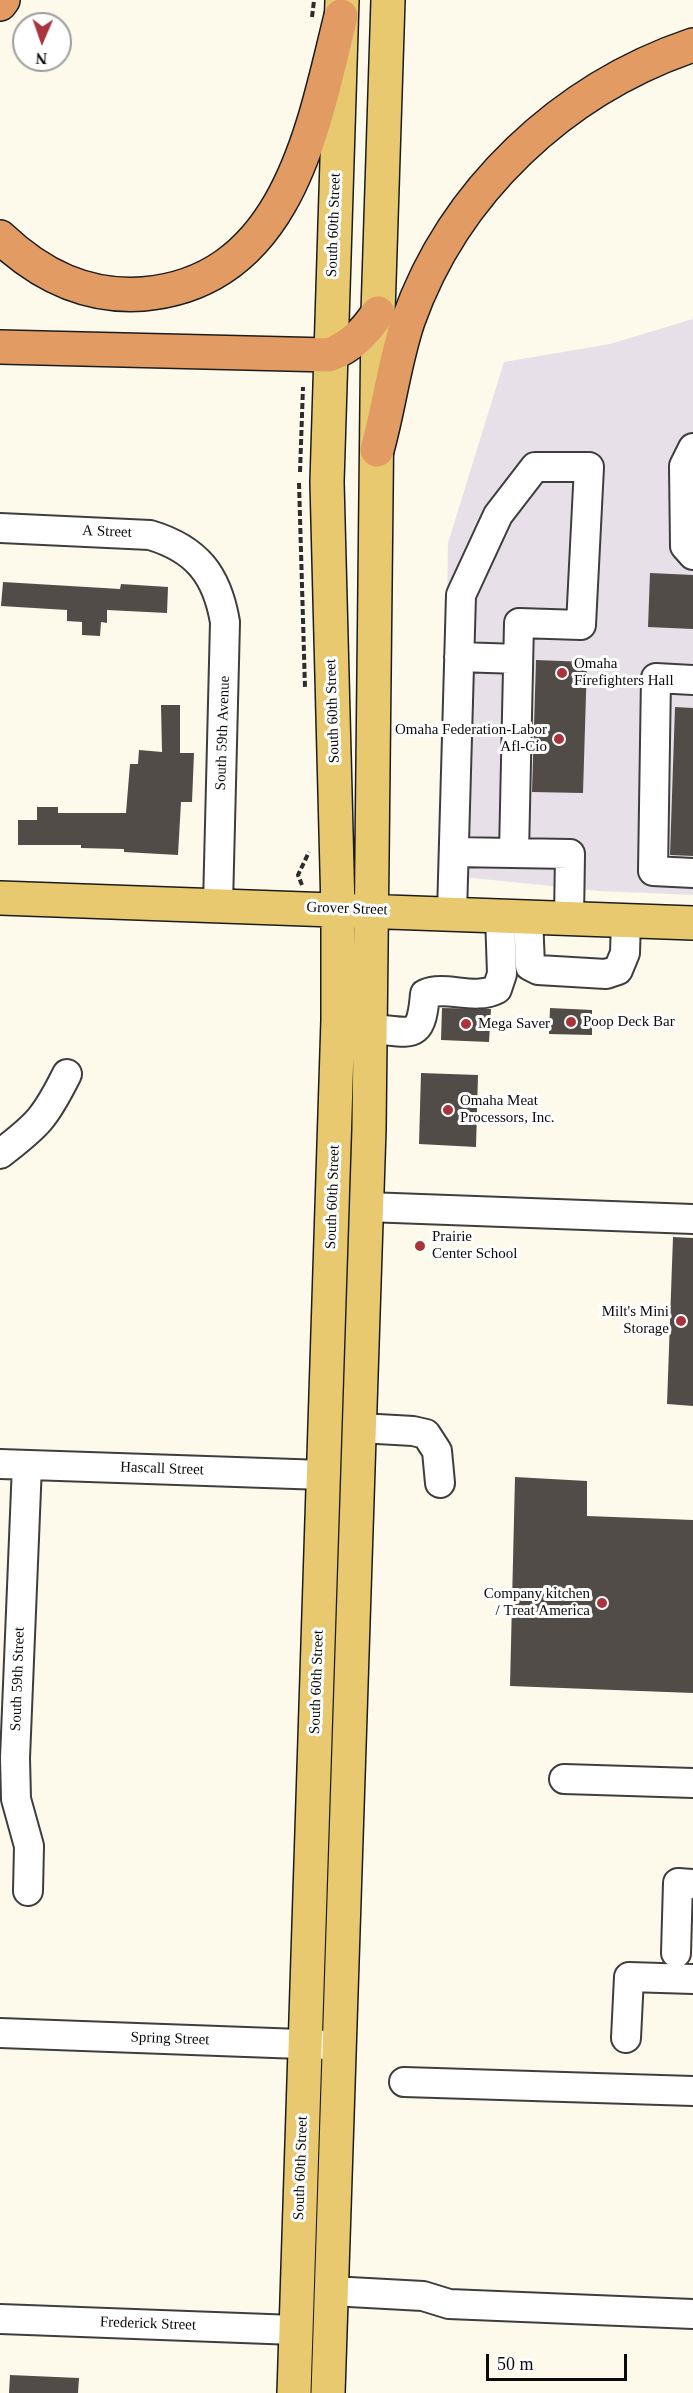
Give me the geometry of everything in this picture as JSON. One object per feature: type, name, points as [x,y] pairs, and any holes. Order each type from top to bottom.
[{"type":"highway","points":[[0,4],[3,0]]},
{"type":"highway","points":[[0,237],[41,271],[68,284],[97,292],[127,295],[156,292],[188,284],[215,272],[236,257],[257,236],[287,192],[310,138],[341,8]]},
{"type":"highway","points":[[377,450],[399,352],[418,298],[447,243],[485,187],[535,135],[588,95],[630,69],[693,45]]},
{"type":"highway","points":[[0,347],[329,355],[350,345],[366,331],[378,313]]},
{"type":"main road","points":[[328,2393],[372,1029],[378,313],[388,0]]},
{"type":"main road","name":"South 60th Street","points":[[294,2393],[338,1020],[338,909],[328,560],[329,355],[341,8]]},
{"type":"main road","name":"Grover Street","points":[[0,898],[693,923]]},
{"type":"main road","points":[[331,1258],[345,1313],[342,1415],[344,1422],[351,1428],[360,1428]]},
{"type":"street","points":[[693,447],[684,466],[685,546],[693,555]]},
{"type":"street","points":[[452,913],[461,595],[498,515],[535,467],[589,467],[581,625],[519,623],[514,853]]},
{"type":"street","name":"A Street","points":[[0,528],[150,535],[178,546],[203,566]]},
{"type":"street","name":"South 59th Avenue","points":[[203,566],[219,593],[225,622],[218,905]]},
{"type":"street","points":[[459,657],[518,659]]},
{"type":"street","points":[[693,680],[656,678],[653,872],[693,873]]},
{"type":"street","points":[[454,852],[570,854],[569,918]]},
{"type":"street","points":[[372,1029],[411,1032],[419,1027],[423,1019],[425,994],[430,992],[489,993],[497,989],[514,916]]},
{"type":"street","points":[[514,916],[530,966],[538,970],[606,974],[618,970],[622,963],[627,920]]},
{"type":"street","points":[[0,1154],[36,1127],[49,1110],[67,1074]]},
{"type":"street","points":[[367,1207],[693,1219]]},
{"type":"street","points":[[360,1428],[413,1431],[426,1434],[437,1451],[440,1483]]},
{"type":"street","name":"Hascall Street","points":[[14,1464],[324,1475]]},
{"type":"street","name":"South 59th Street","points":[[14,1464],[16,1799],[29,1846],[28,1891]]},
{"type":"street","points":[[564,1779],[693,1784]]},
{"type":"street","points":[[676,1953],[678,1883],[693,1884]]},
{"type":"street","points":[[626,2038],[629,1977],[693,1979]]},
{"type":"street","name":"Spring Street","points":[[0,2033],[341,2045]]},
{"type":"street","points":[[404,2082],[693,2091]]},
{"type":"street","points":[[331,2300],[425,2311],[449,2304],[693,2313]]},
{"type":"street","name":"Frederick Street","points":[[0,2319],[296,2330]]},
{"type":"shaded area","points":[[693,319],[693,895],[600,891],[443,875],[448,543],[504,362],[610,344]]},
{"type":"building","points":[[650,573],[693,575],[693,629],[648,627]]},
{"type":"building","points":[[3,582],[120,589],[121,584],[168,587],[167,613],[107,610],[107,623],[101,622],[100,636],[82,635],[82,622],[67,621],[67,610],[1,606]]},
{"type":"building","name":"Omaha Federation-Labor Afl-Cio","points":[[536,660],[587,662],[583,793],[532,792]]},
{"type":"building","points":[[161,705],[180,705],[180,753],[194,753],[192,802],[181,802],[178,855],[124,852],[124,849],[81,848],[81,845],[18,845],[18,820],[37,820],[37,807],[58,807],[58,813],[126,813],[130,764],[138,764],[139,750],[162,752]]},
{"type":"building","points":[[675,707],[693,708],[693,856],[670,855]]},
{"type":"building","name":"Mega Saver","points":[[442,1008],[491,1009],[489,1042],[441,1040]]},
{"type":"building","name":"Poop Deck Bar","points":[[550,1008],[592,1010],[592,1035],[549,1034]]},
{"type":"building","name":"Omaha Meat Processors, Inc.","points":[[421,1073],[478,1075],[476,1147],[419,1144]]},
{"type":"building","name":"Milt's Mini Storage","points":[[673,1237],[693,1238],[693,1406],[667,1404]]},
{"type":"building","name":"Company kitchen / Treat America","points":[[515,1477],[587,1481],[587,1516],[693,1520],[693,1693],[510,1686]]},
{"type":"building","points":[[10,2375],[79,2378],[78,2393],[9,2393]]},
{"type":"place","name":"Omaha Firefighters Hall","points":[[562,673]]},
{"type":"place","name":"Omaha Federation-Labor Afl-Cio","points":[[559,739]]},
{"type":"place","name":"Poop Deck Bar","points":[[571,1022]]},
{"type":"place","name":"Mega Saver","points":[[466,1024]]},
{"type":"place","name":"Omaha Meat Processors, Inc.","points":[[448,1110]]},
{"type":"place","name":"Prairie Center School","points":[[420,1246]]},
{"type":"place","name":"Milt's Mini Storage","points":[[681,1321]]},
{"type":"place","name":"Company kitchen / Treat America","points":[[602,1603]]}]
